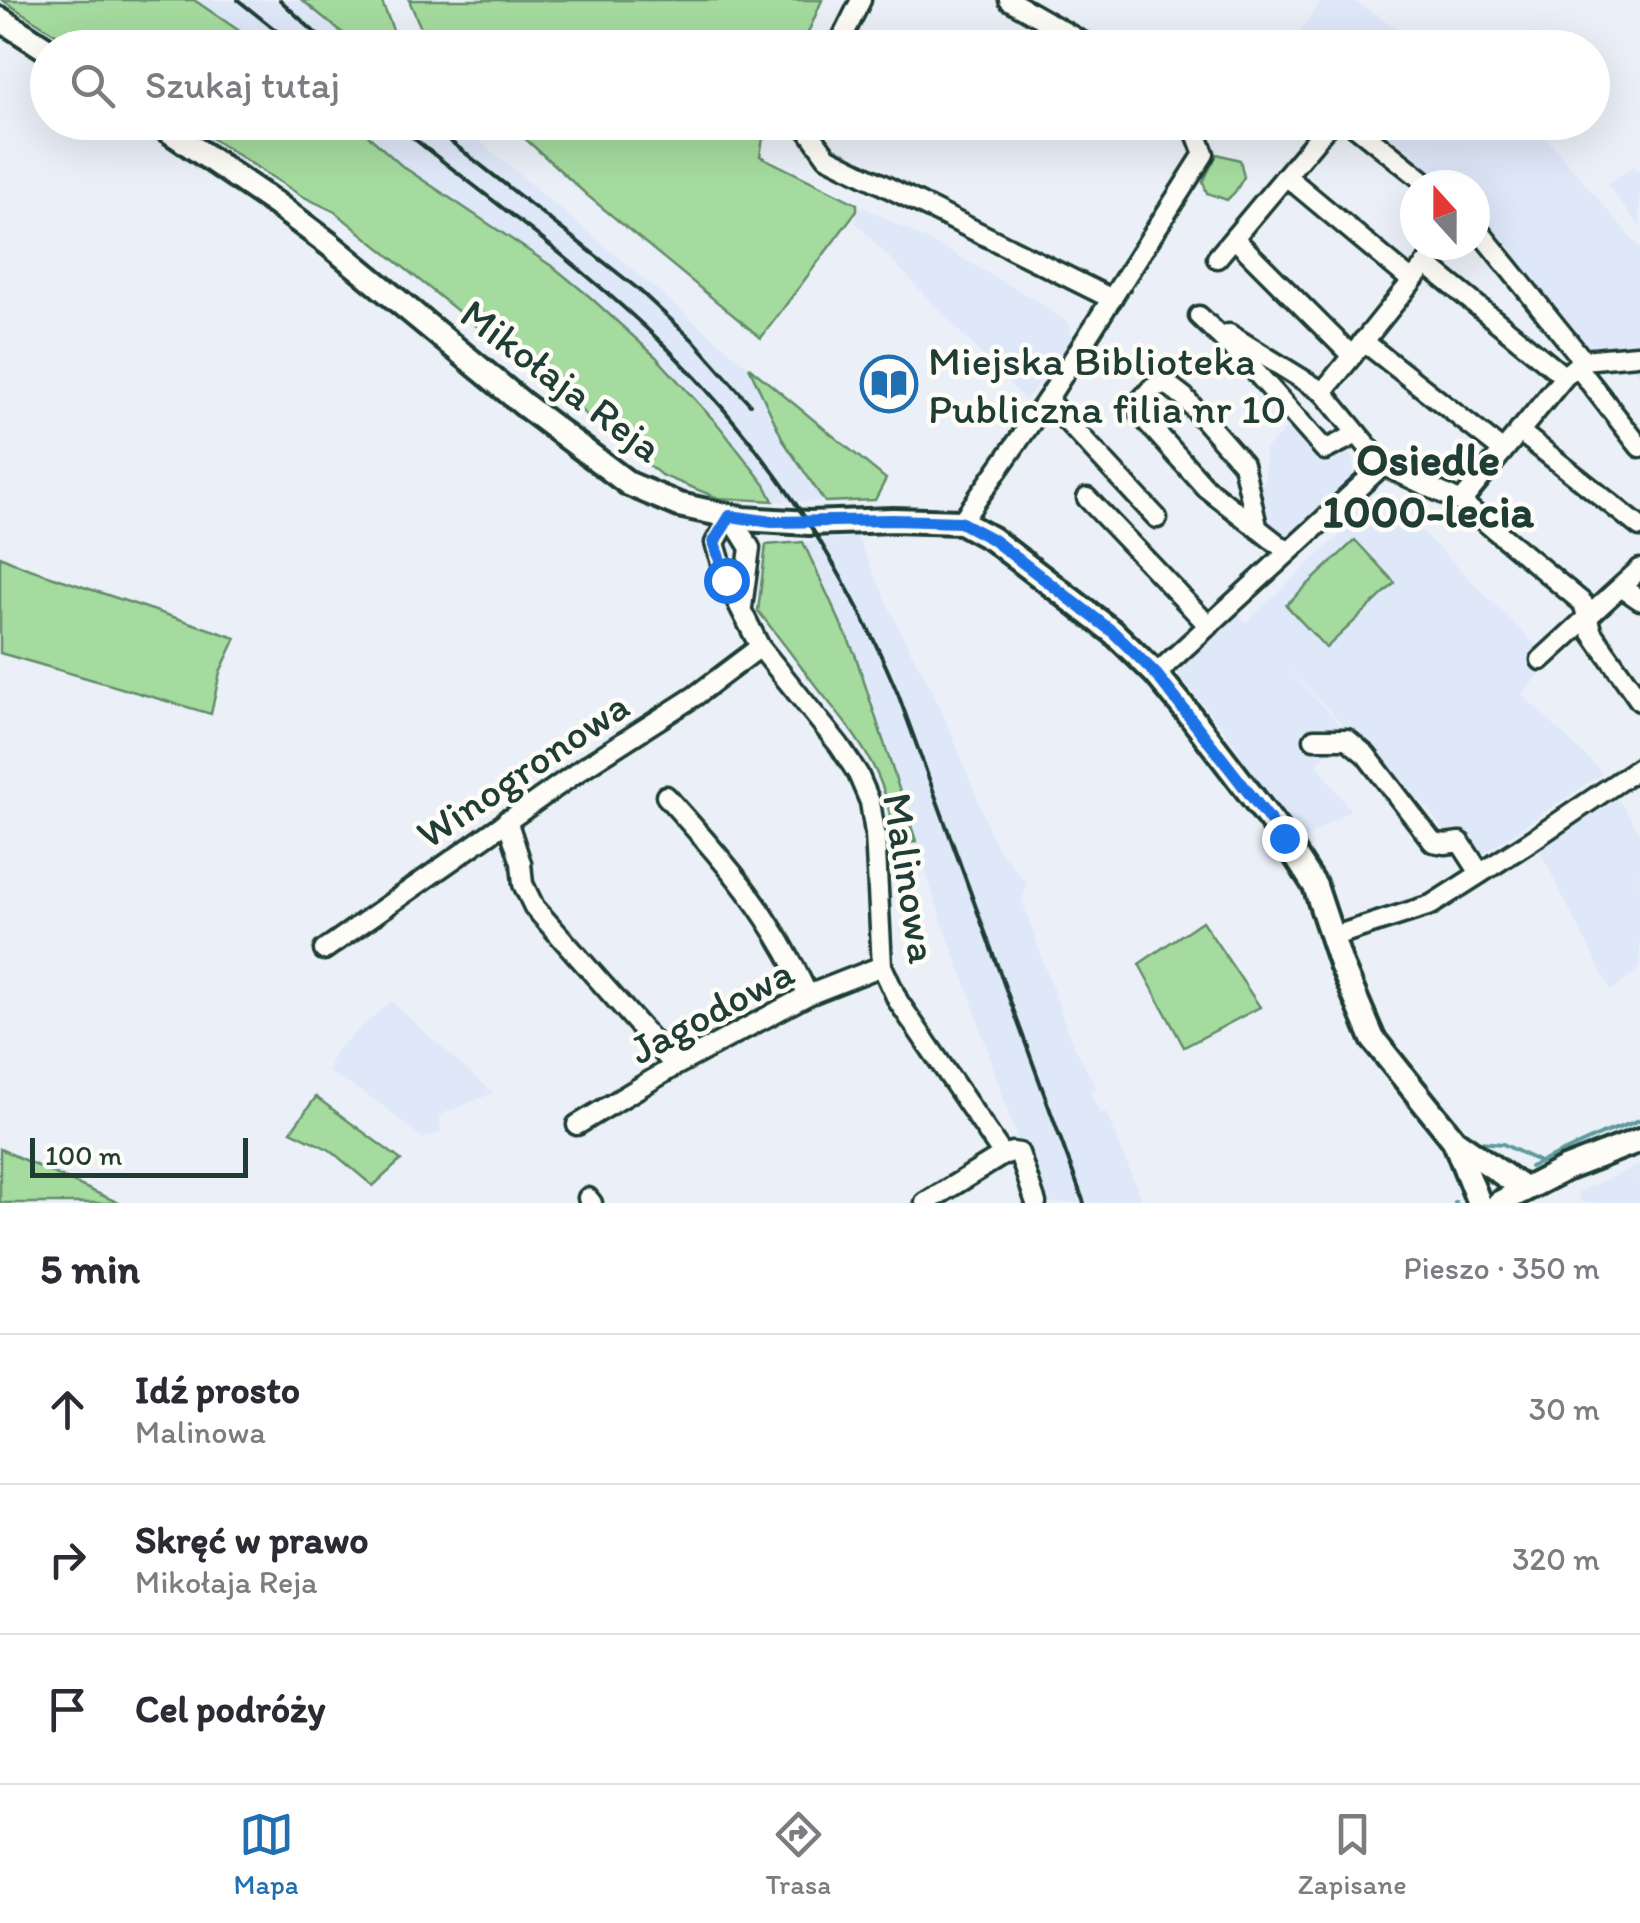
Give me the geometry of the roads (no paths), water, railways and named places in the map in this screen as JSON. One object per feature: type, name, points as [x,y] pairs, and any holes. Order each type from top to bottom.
[{"type":"street","points":[[845,30],[860,0]]},
{"type":"street","points":[[1009,0],[1062,30]]},
{"type":"street","points":[[0,20],[30,39]]},
{"type":"street","name":"Mikołaja Reja","points":[[182,140],[329,244],[523,404],[629,484],[679,505],[772,522],[960,522],[992,539],[1113,632],[1156,674],[1284,838],[1315,886],[1373,1039],[1454,1140],[1524,1189]]},
{"type":"street","points":[[815,140],[827,157],[1112,299]]},
{"type":"street","points":[[960,522],[1047,400],[1204,154],[1199,140]]},
{"type":"street","points":[[1217,258],[1316,140]]},
{"type":"street","points":[[1373,140],[1410,170]]},
{"type":"street","points":[[1286,176],[1412,281]]},
{"type":"street","points":[[1234,238],[1357,348],[1503,451]]},
{"type":"street","points":[[1490,247],[1575,367],[1640,447]]},
{"type":"street","points":[[1322,392],[1429,260]]},
{"type":"street","points":[[1426,264],[1560,374],[1575,367],[1636,355]]},
{"type":"street","points":[[1357,434],[1325,450],[1246,360],[1199,316],[1322,392],[1357,434],[1382,465],[1461,502],[1583,603],[1592,633],[1640,701]]},
{"type":"street","points":[[1461,502],[1575,367]]},
{"type":"street","points":[[1257,526],[1243,464],[1184,397],[1171,387],[1152,388],[1140,401],[1138,412],[1206,488],[1288,552]]},
{"type":"street","points":[[1047,400],[1157,518]]},
{"type":"street","points":[[1519,431],[1640,527]]},
{"type":"street","points":[[1156,674],[1382,465]]},
{"type":"street","points":[[1087,498],[1209,626]]},
{"type":"street","points":[[679,505],[699,521],[714,542],[730,516],[750,548]]},
{"type":"street","points":[[742,607],[750,548],[758,533],[772,522]]},
{"type":"street","name":"Malinowa","points":[[714,542],[726,580],[760,646],[850,759],[866,793],[875,833],[882,966],[898,1001],[1003,1155],[1019,1154],[1036,1203]]},
{"type":"street","points":[[1541,660],[1640,569]]},
{"type":"street","points":[[1621,587],[1640,600]]},
{"type":"street","name":"Winogronowa","points":[[324,950],[600,756],[695,696],[760,646]]},
{"type":"street","points":[[1314,738],[1347,739],[1366,755],[1433,842],[1460,842],[1480,873]]},
{"type":"street","points":[[1334,936],[1431,904],[1640,766]]},
{"type":"street","points":[[666,796],[755,900],[778,934],[808,995]]},
{"type":"street","points":[[507,820],[534,907],[675,1066]]},
{"type":"street","name":"Jagodowa","points":[[577,1125],[675,1066],[808,995],[882,966]]},
{"type":"street","name":"Mikołaja Reja","points":[[1454,1140],[1479,1203]]},
{"type":"street","points":[[1499,1203],[1565,1168],[1640,1140]]},
{"type":"street","points":[[926,1203],[1003,1155]]},
{"type":"waterway","points":[[1530,1167],[1640,1120]]},
{"type":"waterway","points":[[1480,1142],[1503,1144],[1540,1162]]},
{"type":"railway","points":[[238,0],[276,30]]},
{"type":"railway","points":[[280,0],[312,30]]},
{"type":"railway","points":[[416,140],[569,261],[668,349],[738,427],[828,554],[898,694],[1084,1203]]},
{"type":"railway","points":[[449,140],[638,289],[696,343],[750,404]]},
{"type":"place","name":"Miejska Biblioteka Publiczna filia nr 10","points":[[889,384]]},
{"type":"district","name":"Osiedle 1000-lecia","points":[[1428,485]]}]
